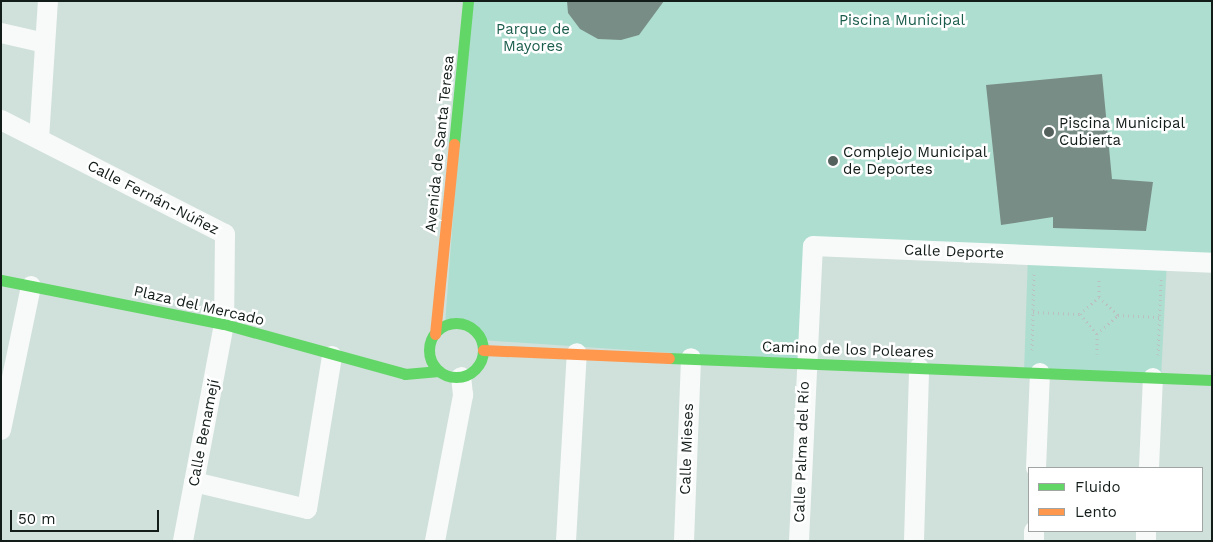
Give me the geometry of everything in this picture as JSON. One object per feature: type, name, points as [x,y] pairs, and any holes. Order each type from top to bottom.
[{"type":"street","points":[[39,139],[48,1]]},
{"type":"street","name":"Avenida de Santa Teresa","points":[[435,334],[468,1]]},
{"type":"street","points":[[1,34],[45,43]]},
{"type":"street","name":"Calle Fernán-Núñez","points":[[1,120],[225,234],[224,324]]},
{"type":"street","name":"Calle Deporte","points":[[805,362],[814,246],[1212,263]]},
{"type":"street","name":"Plaza del Mercado","points":[[1,280],[224,324],[332,356],[388,369],[418,375],[439,371]]},
{"type":"street","points":[[1,430],[31,286]]},
{"type":"street","points":[[440,289],[457,323],[476,332],[483,350],[477,367],[461,377],[439,371],[430,356],[435,334],[457,323]]},
{"type":"street","name":"Calle Benamejí","points":[[183,541],[224,324]]},
{"type":"street","name":"Camino de los Poleares","points":[[483,350],[1212,380]]},
{"type":"street","points":[[566,541],[577,353]]},
{"type":"street","points":[[194,482],[307,509],[332,356]]},
{"type":"street","name":"Plaza del Mercado","points":[[388,369],[420,363],[430,356]]},
{"type":"street","name":"Calle Mieses","points":[[684,541],[691,358]]},
{"type":"street","name":"Calle Palma del Río","points":[[799,541],[805,362]]},
{"type":"street","points":[[914,541],[919,368]]},
{"type":"street","points":[[1036,373],[1036,467]]},
{"type":"street","points":[[435,541],[463,395],[461,377]]},
{"type":"street","points":[[1149,467],[1155,378]]},
{"type":"path","points":[[1034,255],[1033,312],[1036,373]]},
{"type":"path","points":[[1155,378],[1162,261]]},
{"type":"path","points":[[1033,312],[1080,314],[1099,297],[1118,315],[1159,317]]},
{"type":"path","points":[[1080,314],[1098,334],[1118,315]]},
{"type":"green space","name":"Complejo Municipal de Deportes","points":[[469,1],[1212,1],[1212,263],[1167,261],[1161,378],[1024,372],[1028,255],[814,246],[805,362],[481,340],[468,326],[445,325]]},
{"type":"building","points":[[567,1],[664,1],[639,35],[621,40],[598,39],[580,29],[568,13]]},
{"type":"building","name":"Piscina Municipal Cubierta","points":[[1102,74],[1112,179],[1153,182],[1146,231],[1053,228],[1053,217],[1001,225],[986,85]]},
{"type":"traffic: fast","points":[[454,144],[468,1]]},
{"type":"traffic: fast","points":[[1,280],[224,324],[405,374],[439,371]]},
{"type":"traffic: fast","points":[[456,323],[466,325],[475,331],[481,340],[483,350],[481,360],[475,369],[466,375],[456,377],[446,375],[437,369],[431,360],[429,350],[431,340],[437,331],[446,325],[456,323]]},
{"type":"traffic: fast","points":[[669,358],[1212,380]]},
{"type":"traffic: slow","points":[[435,334],[454,144]]},
{"type":"traffic: slow","points":[[483,350],[669,358]]},
{"type":"place","name":"Piscina Municipal Cubierta","points":[[1049,132]]},
{"type":"place","name":"Complejo Municipal de Deportes","points":[[833,161]]},
{"type":"park label","name":"Piscina Municipal","points":[[902,21]]},
{"type":"park label","name":"Parque de Mayores","points":[[533,38]]}]
